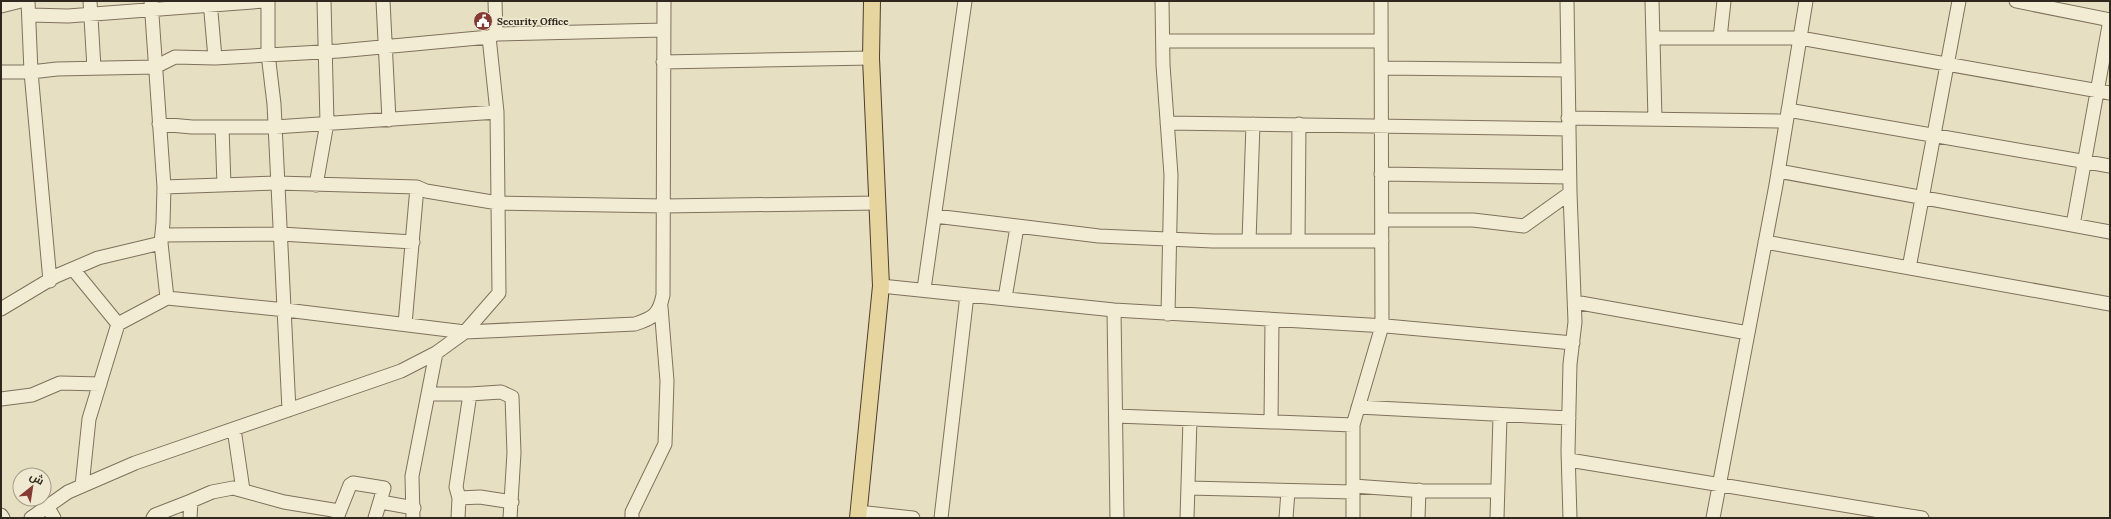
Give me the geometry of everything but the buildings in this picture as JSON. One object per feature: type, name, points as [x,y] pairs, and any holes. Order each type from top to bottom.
[{"type":"main road","points":[[858,515],[881,286],[871,58],[872,1]]},
{"type":"street","points":[[1,6],[21,1]]},
{"type":"street","points":[[28,1],[30,15],[31,72],[50,281]]},
{"type":"street","points":[[30,15],[68,16],[91,7],[264,1]]},
{"type":"street","points":[[268,1],[268,54],[275,127],[277,182],[286,310],[289,410]]},
{"type":"street","points":[[316,185],[327,123],[324,1]]},
{"type":"street","points":[[383,1],[384,47],[389,120]]},
{"type":"street","points":[[52,503],[68,492],[135,463],[401,371],[436,353],[465,332],[498,293],[497,112],[492,36],[495,1]]},
{"type":"street","points":[[632,518],[632,512],[665,444],[667,381],[661,307],[663,295],[664,206],[664,1]]},
{"type":"street","points":[[924,289],[965,1]]},
{"type":"street","points":[[1162,1],[1170,175],[1168,314]]},
{"type":"street","points":[[1353,518],[1353,425],[1382,326],[1381,1]]},
{"type":"street","points":[[1567,1],[1569,177],[1575,302],[1573,343],[1570,364],[1568,460],[1570,518]]},
{"type":"street","points":[[1652,1],[1655,119]]},
{"type":"street","points":[[1720,38],[1724,1]]},
{"type":"street","points":[[1713,518],[1778,171],[1806,1]]},
{"type":"street","points":[[1910,268],[1959,1]]},
{"type":"street","points":[[2016,1],[2110,20],[2104,92],[2085,162],[2073,225]]},
{"type":"street","points":[[211,3],[215,58]]},
{"type":"street","points":[[151,5],[164,187],[161,239],[167,298]]},
{"type":"street","points":[[91,7],[94,68]]},
{"type":"street","points":[[1,72],[155,67],[175,57],[215,58],[325,51],[384,47],[492,36],[663,30]]},
{"type":"street","points":[[1653,38],[1800,38],[2104,92]]},
{"type":"street","points":[[1163,41],[1381,41]]},
{"type":"street","points":[[663,62],[871,58]]},
{"type":"street","points":[[1381,68],[1567,70]]},
{"type":"street","points":[[159,124],[192,127],[275,127],[497,112]]},
{"type":"street","points":[[1167,123],[1381,125],[1568,124],[1655,119],[1787,115],[1934,135],[2110,166]]},
{"type":"street","points":[[1250,241],[1253,124]]},
{"type":"street","points":[[1298,241],[1299,124]]},
{"type":"street","points":[[222,127],[224,185]]},
{"type":"street","points":[[1778,171],[2110,232]]},
{"type":"street","points":[[1381,174],[1569,177]]},
{"type":"street","points":[[164,187],[277,182],[316,185],[417,187],[426,191],[498,203],[664,206],[878,202]]},
{"type":"street","points":[[405,324],[417,187]]},
{"type":"street","points":[[1382,220],[1473,220],[1524,226],[1570,193]]},
{"type":"street","points":[[935,216],[1099,236],[1250,241],[1382,242]]},
{"type":"street","points":[[1005,298],[1017,227]]},
{"type":"street","points":[[1,310],[56,276],[98,258],[161,239],[281,234],[413,242]]},
{"type":"street","points":[[1765,242],[2110,304]]},
{"type":"street","points":[[72,269],[118,324]]},
{"type":"street","points":[[881,286],[924,289],[1114,310],[1382,326],[1573,343]]},
{"type":"street","points":[[941,518],[967,294]]},
{"type":"street","points":[[82,486],[89,419],[118,324],[167,298],[286,310],[465,332],[635,324],[652,318],[661,307]]},
{"type":"street","points":[[1575,302],[1748,333]]},
{"type":"street","points":[[1114,310],[1117,518]]},
{"type":"street","points":[[1271,422],[1272,320]]},
{"type":"street","points":[[381,502],[413,513],[412,476],[436,353]]},
{"type":"street","points":[[1,399],[32,395],[60,383],[100,384]]},
{"type":"street","points":[[428,394],[502,392],[512,397],[514,453],[510,518]]},
{"type":"street","points":[[458,518],[460,498],[456,487],[470,394]]},
{"type":"street","points":[[1358,407],[1500,416],[1569,418]]},
{"type":"street","points":[[1116,416],[1353,425]]},
{"type":"street","points":[[1497,518],[1500,416]]},
{"type":"street","points":[[1188,518],[1190,419]]},
{"type":"street","points":[[234,429],[243,490]]},
{"type":"street","points":[[1568,460],[1922,518]]},
{"type":"street","points":[[153,518],[155,515],[212,492],[234,488],[338,515],[350,485],[353,482],[384,488],[375,518]]},
{"type":"street","points":[[1188,488],[1288,490],[1497,490]]},
{"type":"street","points":[[1286,518],[1288,490]]},
{"type":"street","points":[[1418,518],[1419,490]]},
{"type":"street","points":[[460,498],[480,497],[512,502]]},
{"type":"street","points":[[190,518],[191,501]]},
{"type":"street","points":[[31,518],[46,507]]},
{"type":"street","points":[[48,507],[54,518]]},
{"type":"street","points":[[858,515],[913,518]]},
{"type":"place","name":"Security Office","points":[[483,21]]}]
